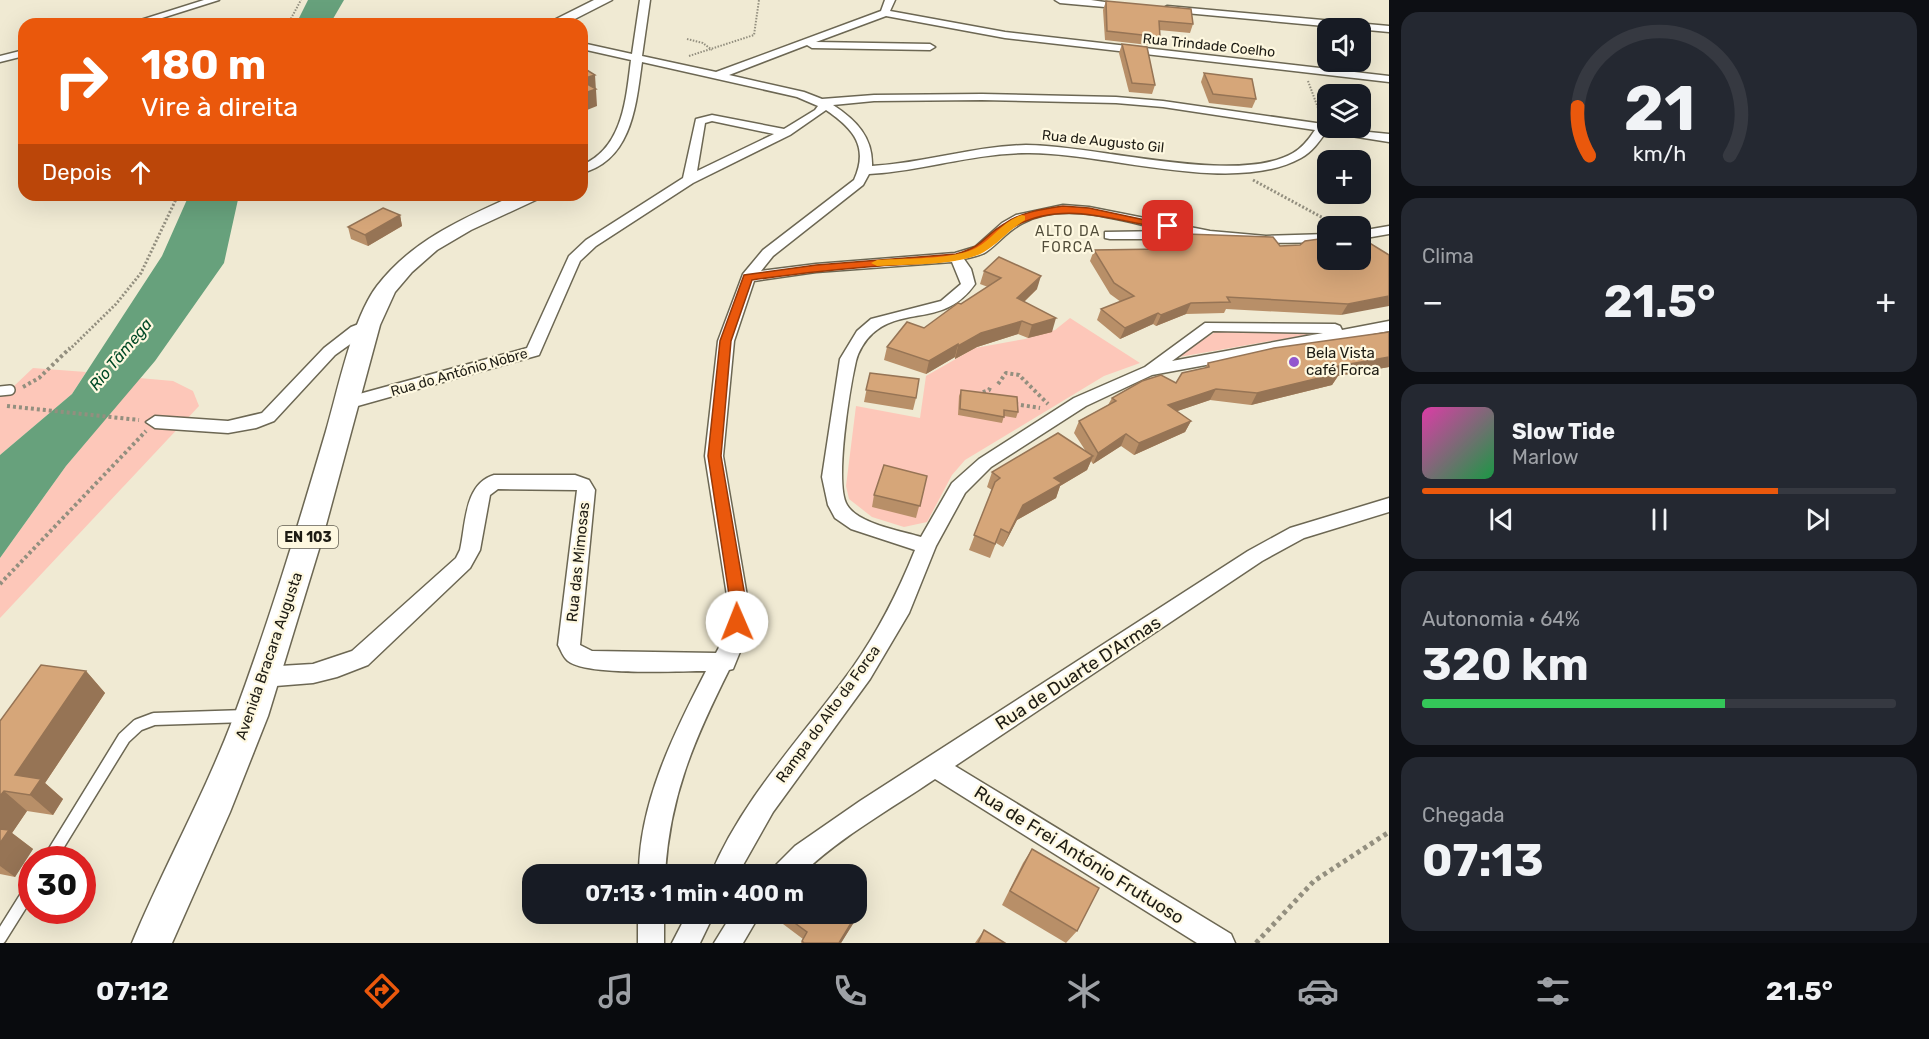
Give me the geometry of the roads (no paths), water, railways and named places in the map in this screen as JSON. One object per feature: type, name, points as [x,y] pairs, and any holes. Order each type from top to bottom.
[{"type":"main road","points":[[567,18],[605,0]]},
{"type":"main road","name":"Avenida Bracara Augusta","points":[[152,943],[251,716],[309,536],[369,325],[385,290],[404,267],[430,246],[464,226],[518,201]]},
{"type":"street","points":[[153,18],[214,0]]},
{"type":"street","points":[[588,166],[606,157],[618,143],[624,127],[638,58],[645,0]]},
{"type":"street","points":[[719,75],[885,13],[891,0]]},
{"type":"street","points":[[1060,0],[1141,7]]},
{"type":"street","points":[[1152,8],[1389,28]]},
{"type":"street","name":"Rua Trindade Coelho","points":[[885,13],[1027,38],[1389,79]]},
{"type":"street","points":[[800,45],[930,47]]},
{"type":"street","points":[[588,47],[719,75],[825,102],[874,98],[970,97],[1116,100],[1162,104],[1317,127]]},
{"type":"street","points":[[0,59],[18,54]]},
{"type":"street","points":[[652,864],[653,849],[668,785],[685,735],[725,662],[735,637],[739,608],[714,456],[726,341],[748,277],[768,253],[860,182],[867,170],[868,153],[863,139],[848,121],[825,102]]},
{"type":"street","name":"Rua do António Nobre","points":[[347,403],[533,351],[574,259],[591,243],[689,180],[786,133],[820,112],[825,102]]},
{"type":"street","points":[[689,180],[700,121],[704,119],[786,133]]},
{"type":"street","points":[[1371,135],[1389,138]]},
{"type":"street","name":"Rua de Augusto Gil","points":[[867,170],[896,170],[971,154],[1026,149],[1231,168],[1263,165],[1295,157],[1312,145],[1317,137]]},
{"type":"street","points":[[748,277],[816,268],[956,257],[980,250],[1007,226],[1021,218],[1063,209],[1089,211],[1210,235]]},
{"type":"street","points":[[1371,233],[1389,230]]},
{"type":"street","points":[[1110,235],[1210,235],[1266,240],[1317,238]]},
{"type":"street","points":[[926,546],[858,523],[842,514],[834,497],[831,477],[849,359],[856,343],[867,329],[881,322],[948,305],[961,296],[968,284],[964,269],[956,257]]},
{"type":"street","points":[[155,422],[242,427],[257,424],[268,417],[356,329],[369,325]]},
{"type":"street","points":[[1148,371],[1210,326],[1381,328]]},
{"type":"street","name":"Rampa do Alto da Forca","points":[[730,864],[764,804],[862,672],[902,607],[926,546],[958,488],[985,464],[1080,402],[1148,371],[1381,328]]},
{"type":"street","name":"Rua das Mimosas","points":[[263,677],[315,674],[340,669],[360,658],[463,563],[471,550],[481,492],[494,482],[575,482],[583,485],[586,490],[569,645],[571,652],[578,657],[592,660],[725,662]]},
{"type":"street","name":"Rua de Duarte D'Armas","points":[[795,864],[804,855],[1255,556],[1297,533],[1389,505]]},
{"type":"street","name":"Rua de Frei António Frutuoso","points":[[936,767],[1222,943]]},
{"type":"street","points":[[651,924],[651,943]]},
{"type":"street","points":[[685,943],[695,924]]},
{"type":"street","points":[[727,943],[740,924]]},
{"type":"lane","points":[[0,391],[10,390]]},
{"type":"lane","points":[[58,846],[124,738],[138,725],[154,719],[251,716]]},
{"type":"lane","points":[[0,938],[18,909]]},
{"type":"water","points":[[308,0],[344,0],[334,18],[299,18]]},
{"type":"water","name":"Rio Tâmega","points":[[186,201],[238,201],[224,263],[155,361],[66,466],[0,558],[0,455],[72,394],[162,256]]},
{"type":"place","name":"Bela Vista café Forca","points":[[1294,362]]},
{"type":"district","name":"ALTO DA FORCA","points":[[1068,240]]}]
